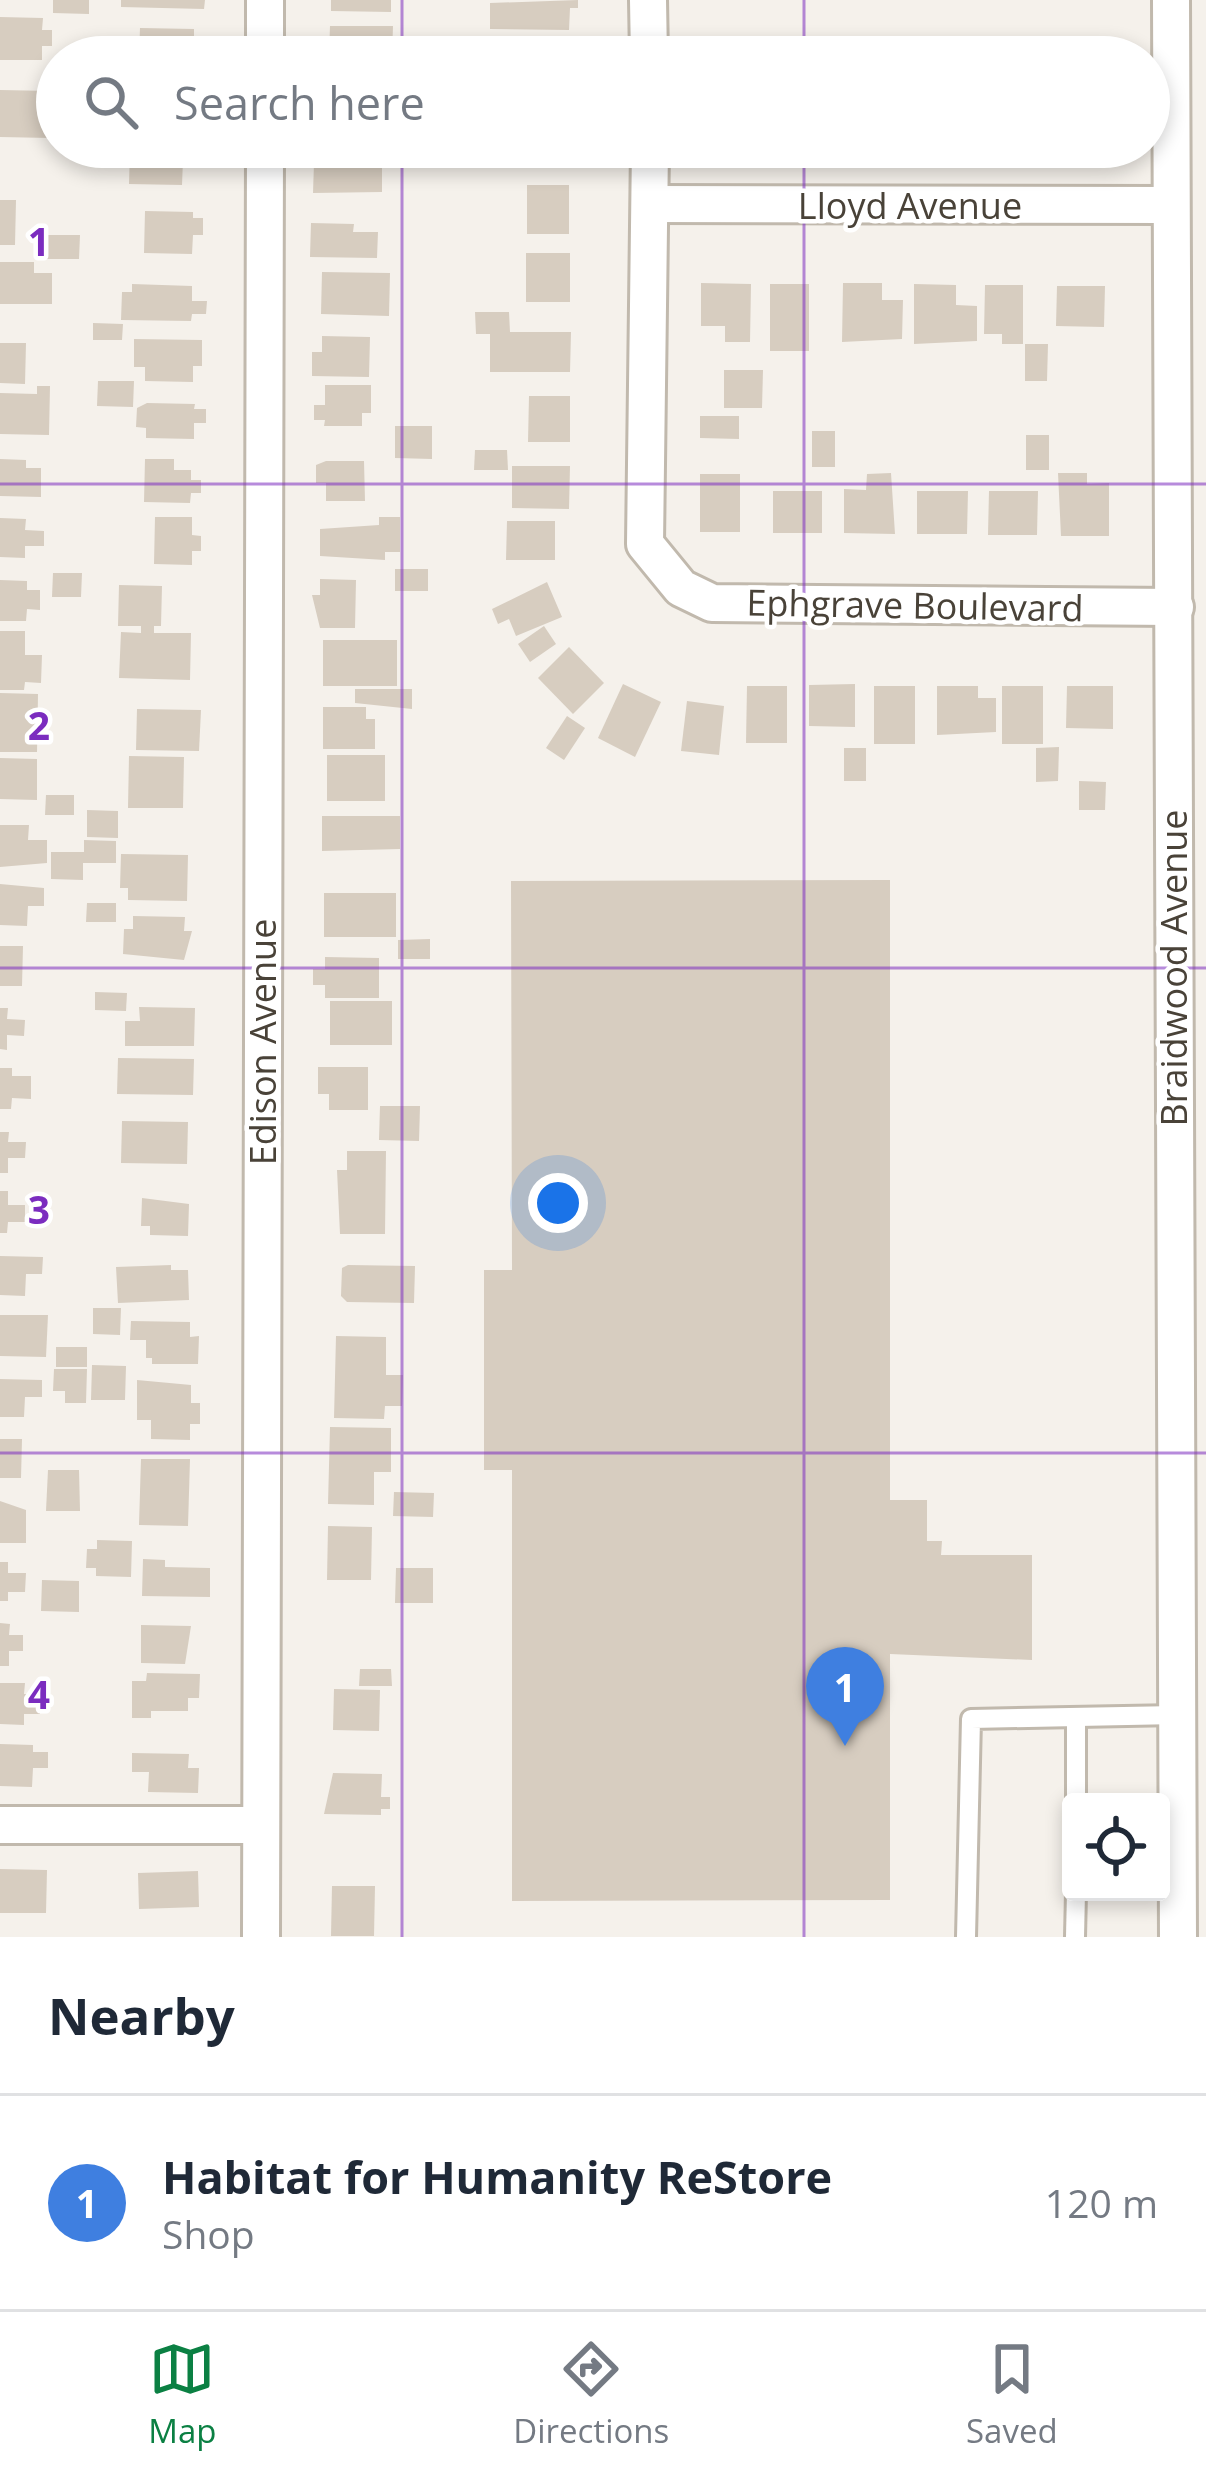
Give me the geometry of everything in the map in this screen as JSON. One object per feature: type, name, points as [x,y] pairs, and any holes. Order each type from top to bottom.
[{"type":"street","points":[[265,0],[265,36]]},
{"type":"street","points":[[648,0],[649,36]]},
{"type":"street","name":"Braidwood Avenue","points":[[1171,0],[1175,608],[1189,888],[1178,1937]]},
{"type":"street","name":"Edison Avenue","points":[[261,1937],[265,168]]},
{"type":"street","name":"Ephgrave Boulevard","points":[[650,168],[645,544],[681,588],[712,603],[1175,608]]},
{"type":"street","name":"Lloyd Avenue","points":[[650,204],[1170,205]]},
{"type":"street","points":[[0,1825],[260,1825]]},
{"type":"lane","points":[[966,1937],[971,1719],[1177,1715]]},
{"type":"lane","points":[[1076,1717],[1076,1793]]},
{"type":"lane","points":[[1075,1937],[1076,1901]]},
{"type":"building","points":[[53,0],[89,0],[89,14],[53,13]]},
{"type":"building","points":[[121,0],[205,0],[204,9],[121,7]]},
{"type":"building","points":[[331,0],[391,0],[391,12],[331,11]]},
{"type":"building","points":[[578,0],[578,8],[570,8],[569,30],[490,29],[490,3]]},
{"type":"building","points":[[0,17],[43,18],[42,30],[52,30],[52,36],[36,36],[36,60],[0,60]]},
{"type":"building","points":[[330,26],[393,26],[393,36],[330,36]]},
{"type":"building","points":[[140,28],[194,29],[194,36],[140,36]]},
{"type":"building","points":[[0,90],[36,91],[36,138],[0,137]]},
{"type":"building","points":[[129,168],[183,168],[182,185],[129,184]]},
{"type":"building","points":[[314,168],[382,168],[382,192],[313,193]]},
{"type":"building","points":[[527,185],[569,185],[569,234],[527,234]]},
{"type":"building","points":[[0,200],[16,200],[15,245],[0,245]]},
{"type":"building","points":[[145,211],[193,212],[193,218],[203,218],[203,235],[193,235],[192,254],[144,253]]},
{"type":"building","points":[[311,223],[354,224],[353,232],[378,232],[377,258],[310,257]]},
{"type":"building","points":[[42,235],[80,235],[79,259],[41,259]]},
{"type":"building","points":[[526,253],[570,253],[570,302],[526,302]]},
{"type":"building","points":[[0,262],[34,262],[34,273],[52,273],[52,304],[0,304]]},
{"type":"building","points":[[322,272],[390,273],[389,316],[321,314]]},
{"type":"building","points":[[701,283],[751,284],[750,342],[725,342],[725,326],[701,326]]},
{"type":"building","points":[[843,283],[882,283],[882,300],[903,300],[902,339],[842,342]]},
{"type":"building","points":[[132,284],[192,286],[192,301],[207,301],[206,314],[192,314],[191,321],[121,320],[122,292],[132,292]]},
{"type":"building","points":[[770,284],[809,284],[809,351],[770,351]]},
{"type":"building","points":[[914,284],[956,285],[956,305],[977,306],[977,341],[914,344]]},
{"type":"building","points":[[985,285],[1023,285],[1023,344],[1002,344],[1002,334],[984,334]]},
{"type":"building","points":[[1057,286],[1105,286],[1104,327],[1056,326]]},
{"type":"building","points":[[475,312],[509,312],[510,332],[571,332],[570,372],[490,372],[490,334],[476,334]]},
{"type":"building","points":[[93,323],[123,324],[122,340],[93,340]]},
{"type":"building","points":[[322,336],[370,337],[369,377],[312,376],[312,352],[322,352]]},
{"type":"building","points":[[134,339],[202,340],[202,366],[193,366],[193,382],[145,381],[145,367],[134,367]]},
{"type":"building","points":[[0,343],[26,343],[25,384],[0,383]]},
{"type":"building","points":[[1025,344],[1048,344],[1047,381],[1025,381]]},
{"type":"building","points":[[724,370],[763,370],[762,408],[724,408]]},
{"type":"building","points":[[98,381],[134,381],[133,407],[97,406]]},
{"type":"building","points":[[325,385],[371,385],[371,413],[362,413],[362,426],[324,426],[325,420],[314,420],[314,405],[325,405]]},
{"type":"building","points":[[37,386],[50,386],[49,435],[0,434],[0,393],[37,394]]},
{"type":"building","points":[[529,396],[570,396],[570,442],[528,442]]},
{"type":"building","points":[[147,403],[195,404],[194,409],[206,409],[206,423],[194,423],[194,439],[146,438],[146,428],[136,427],[137,408]]},
{"type":"building","points":[[700,416],[739,416],[739,439],[700,438]]},
{"type":"building","points":[[395,426],[432,426],[432,459],[395,458]]},
{"type":"building","points":[[812,431],[835,431],[835,467],[812,467]]},
{"type":"building","points":[[1026,435],[1049,435],[1049,470],[1026,470]]},
{"type":"building","points":[[475,450],[507,450],[508,470],[474,470]]},
{"type":"building","points":[[0,459],[26,460],[26,468],[41,468],[41,497],[0,496]]},
{"type":"building","points":[[145,459],[174,459],[174,470],[191,470],[191,480],[201,480],[201,493],[191,493],[190,503],[144,502]]},
{"type":"building","points":[[364,461],[365,501],[326,501],[326,483],[316,483],[316,465]]},
{"type":"building","points":[[512,466],[570,466],[569,509],[512,508]]},
{"type":"building","points":[[891,473],[895,534],[844,533],[844,489],[866,490],[867,474]]},
{"type":"building","points":[[1058,473],[1087,473],[1087,484],[1109,483],[1109,536],[1061,536]]},
{"type":"building","points":[[700,474],[740,474],[740,532],[700,532]]},
{"type":"building","points":[[773,491],[822,491],[822,533],[773,533]]},
{"type":"building","points":[[917,491],[968,491],[967,534],[917,534]]},
{"type":"building","points":[[989,491],[1038,491],[1037,535],[988,535]]},
{"type":"building","points":[[155,517],[192,517],[192,535],[201,536],[201,551],[192,551],[192,565],[154,564]]},
{"type":"building","points":[[379,517],[400,517],[400,552],[385,552],[385,560],[320,556],[320,529],[379,525]]},
{"type":"building","points":[[0,518],[26,519],[25,530],[44,531],[44,546],[25,546],[25,558],[0,557]]},
{"type":"building","points":[[507,521],[555,521],[555,560],[506,560]]},
{"type":"building","points":[[395,569],[428,569],[428,591],[395,591]]},
{"type":"building","points":[[53,573],[82,573],[81,597],[52,597]]},
{"type":"building","points":[[320,579],[356,580],[355,628],[320,628],[312,595],[320,595]]},
{"type":"building","points":[[0,580],[27,581],[27,590],[40,590],[40,610],[27,609],[26,621],[0,621]]},
{"type":"building","points":[[547,582],[562,617],[516,636],[509,619],[498,624],[492,609]]},
{"type":"building","points":[[119,585],[162,586],[161,626],[154,626],[154,633],[191,633],[190,680],[119,678],[121,632],[141,633],[141,626],[118,626]]},
{"type":"building","points":[[544,626],[556,644],[530,662],[518,644]]},
{"type":"building","points":[[0,631],[25,631],[25,655],[42,655],[41,683],[25,682],[24,690],[0,690]]},
{"type":"building","points":[[323,640],[397,640],[397,686],[323,686]]},
{"type":"building","points":[[569,647],[604,683],[573,714],[538,678]]},
{"type":"building","points":[[623,684],[661,702],[635,757],[598,738]]},
{"type":"building","points":[[855,684],[855,727],[809,726],[809,685]]},
{"type":"building","points":[[747,686],[787,686],[787,743],[746,743]]},
{"type":"building","points":[[874,686],[915,686],[915,744],[874,744]]},
{"type":"building","points":[[937,686],[978,686],[978,698],[996,698],[996,732],[937,735]]},
{"type":"building","points":[[1002,686],[1043,686],[1043,744],[1002,744]]},
{"type":"building","points":[[1067,686],[1113,686],[1113,729],[1066,728]]},
{"type":"building","points":[[355,689],[412,689],[412,709],[355,703]]},
{"type":"building","points":[[0,693],[38,694],[37,752],[0,752]]},
{"type":"building","points":[[687,701],[724,706],[719,755],[681,751]]},
{"type":"building","points":[[323,707],[366,707],[366,719],[375,719],[375,749],[323,749]]},
{"type":"building","points":[[137,709],[201,710],[199,751],[136,750]]},
{"type":"building","points":[[567,716],[585,728],[564,760],[546,748]]},
{"type":"building","points":[[1059,747],[1058,781],[1036,782],[1036,748]]},
{"type":"building","points":[[844,748],[866,748],[866,781],[844,781]]},
{"type":"building","points":[[327,755],[385,755],[385,801],[327,801]]},
{"type":"building","points":[[129,756],[184,757],[183,808],[128,808]]},
{"type":"building","points":[[0,758],[37,759],[37,800],[0,799]]},
{"type":"building","points":[[1079,781],[1106,782],[1105,810],[1079,810]]},
{"type":"building","points":[[46,795],[74,795],[74,815],[45,815]]},
{"type":"building","points":[[87,810],[118,811],[118,838],[87,837]]},
{"type":"building","points":[[322,816],[400,816],[400,849],[322,851]]},
{"type":"building","points":[[0,825],[29,825],[28,840],[47,840],[47,863],[0,867]]},
{"type":"building","points":[[84,840],[116,841],[116,863],[83,863],[83,880],[51,879],[51,852],[84,852]]},
{"type":"building","points":[[121,854],[188,855],[187,901],[128,900],[128,888],[120,888]]},
{"type":"building","points":[[890,880],[890,1500],[927,1500],[927,1541],[942,1541],[941,1555],[1032,1555],[1032,1660],[890,1654],[890,1900],[512,1901],[512,1470],[484,1470],[484,1270],[512,1270],[511,881]]},
{"type":"building","points":[[0,884],[44,888],[44,906],[28,906],[27,926],[0,925]]},
{"type":"building","points":[[324,893],[396,893],[396,937],[324,937]]},
{"type":"building","points":[[87,903],[116,903],[116,922],[86,922]]},
{"type":"building","points":[[133,916],[185,917],[184,931],[192,931],[184,960],[123,954],[124,929],[133,929]]},
{"type":"building","points":[[430,939],[430,959],[398,959],[398,940]]},
{"type":"building","points":[[0,946],[23,946],[22,986],[0,986]]},
{"type":"building","points":[[325,957],[379,958],[379,998],[325,998],[325,985],[313,985],[313,969],[325,969]]},
{"type":"building","points":[[95,992],[127,993],[126,1011],[95,1010]]},
{"type":"building","points":[[330,1001],[392,1001],[392,1045],[330,1045]]},
{"type":"building","points":[[139,1007],[195,1008],[194,1046],[125,1046],[125,1021],[140,1021]]},
{"type":"building","points":[[0,1008],[8,1008],[7,1019],[25,1020],[24,1036],[7,1035],[7,1050],[0,1049]]},
{"type":"building","points":[[118,1058],[194,1059],[193,1095],[117,1094]]},
{"type":"building","points":[[318,1067],[368,1067],[368,1110],[329,1110],[329,1094],[318,1094]]},
{"type":"building","points":[[0,1068],[12,1068],[12,1076],[31,1076],[31,1099],[12,1098],[11,1109],[0,1109]]},
{"type":"building","points":[[380,1106],[420,1106],[419,1141],[379,1140]]},
{"type":"building","points":[[122,1121],[188,1122],[187,1164],[121,1163]]},
{"type":"building","points":[[0,1132],[9,1132],[8,1142],[26,1142],[25,1158],[8,1158],[8,1173],[0,1173]]},
{"type":"building","points":[[347,1151],[386,1151],[385,1234],[340,1234],[337,1170],[347,1170]]},
{"type":"building","points":[[0,1191],[8,1191],[8,1205],[25,1205],[25,1222],[8,1222],[7,1233],[0,1233]]},
{"type":"building","points":[[142,1198],[189,1204],[188,1236],[150,1235],[150,1226],[141,1226]]},
{"type":"building","points":[[0,1256],[43,1257],[42,1274],[26,1274],[25,1296],[0,1295]]},
{"type":"building","points":[[171,1265],[171,1270],[188,1270],[189,1300],[118,1303],[116,1267]]},
{"type":"building","points":[[415,1266],[414,1303],[347,1302],[341,1296],[342,1268]]},
{"type":"building","points":[[93,1308],[121,1308],[120,1335],[93,1334]]},
{"type":"building","points":[[0,1315],[48,1315],[46,1357],[0,1356]]},
{"type":"building","points":[[131,1321],[190,1322],[190,1337],[199,1336],[198,1364],[152,1364],[152,1358],[146,1358],[146,1340],[130,1340]]},
{"type":"building","points":[[336,1336],[386,1337],[386,1375],[403,1375],[402,1406],[385,1406],[384,1419],[334,1418]]},
{"type":"building","points":[[56,1347],[87,1347],[87,1367],[56,1367]]},
{"type":"building","points":[[92,1365],[126,1366],[125,1400],[91,1400]]},
{"type":"building","points":[[54,1369],[87,1369],[86,1403],[65,1403],[65,1391],[53,1391]]},
{"type":"building","points":[[0,1379],[42,1380],[42,1397],[25,1397],[24,1417],[0,1417]]},
{"type":"building","points":[[137,1380],[191,1385],[191,1403],[200,1403],[200,1424],[190,1424],[190,1440],[151,1439],[151,1420],[137,1420]]},
{"type":"building","points":[[330,1427],[391,1428],[391,1472],[374,1472],[374,1505],[328,1504]]},
{"type":"building","points":[[0,1439],[22,1439],[21,1478],[0,1478]]},
{"type":"building","points":[[141,1459],[190,1459],[188,1526],[139,1525]]},
{"type":"building","points":[[48,1470],[79,1470],[80,1511],[46,1511]]},
{"type":"building","points":[[394,1492],[434,1493],[433,1517],[393,1516]]},
{"type":"building","points":[[0,1501],[26,1510],[26,1543],[0,1543]]},
{"type":"building","points":[[328,1526],[372,1527],[371,1580],[327,1580]]},
{"type":"building","points":[[97,1540],[132,1541],[131,1577],[96,1576],[96,1568],[86,1568],[87,1549],[97,1549]]},
{"type":"building","points":[[143,1559],[165,1560],[165,1567],[210,1568],[210,1597],[142,1596]]},
{"type":"building","points":[[0,1562],[8,1562],[8,1573],[26,1573],[25,1592],[8,1592],[8,1601],[0,1601]]},
{"type":"building","points":[[396,1568],[433,1568],[433,1603],[395,1603]]},
{"type":"building","points":[[42,1580],[79,1581],[79,1612],[41,1611]]},
{"type":"building","points":[[0,1623],[10,1624],[9,1635],[23,1635],[23,1651],[9,1651],[9,1666],[0,1666]]},
{"type":"building","points":[[141,1625],[191,1626],[185,1664],[141,1663]]},
{"type":"building","points":[[360,1669],[391,1669],[392,1686],[359,1686]]},
{"type":"building","points":[[147,1673],[200,1674],[199,1698],[188,1698],[188,1711],[151,1711],[151,1718],[132,1718],[132,1681],[146,1681]]},
{"type":"building","points":[[0,1683],[25,1683],[24,1694],[40,1694],[40,1714],[24,1714],[24,1725],[0,1724]]},
{"type":"building","points":[[334,1689],[380,1690],[379,1731],[333,1730]]},
{"type":"building","points":[[0,1744],[33,1745],[33,1752],[48,1752],[48,1768],[33,1768],[32,1787],[0,1786]]},
{"type":"building","points":[[132,1753],[189,1754],[188,1768],[199,1768],[198,1793],[148,1792],[149,1772],[132,1772]]},
{"type":"building","points":[[333,1773],[382,1774],[381,1797],[390,1797],[390,1809],[381,1809],[381,1815],[324,1814]]},
{"type":"building","points":[[0,1869],[47,1870],[46,1913],[0,1913]]},
{"type":"building","points":[[198,1871],[199,1907],[139,1909],[138,1873]]},
{"type":"building","points":[[332,1886],[375,1886],[374,1936],[331,1936]]},
{"type":"place","name":"Habitat for Humanity ReStore","points":[[845,1746]]}]
